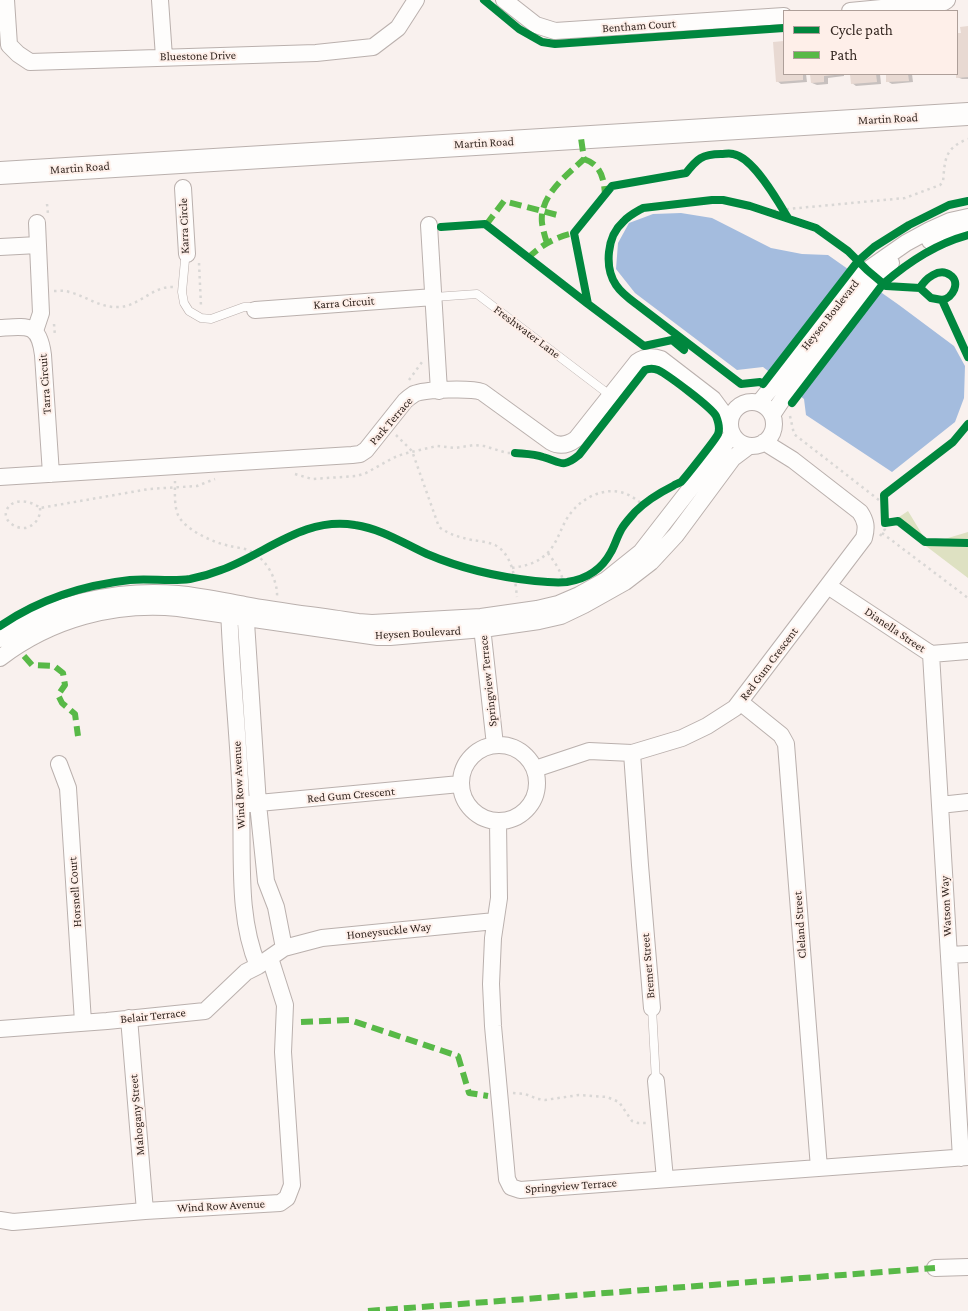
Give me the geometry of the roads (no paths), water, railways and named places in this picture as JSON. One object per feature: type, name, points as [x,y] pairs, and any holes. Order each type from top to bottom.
[{"type":"street","name":"Bluestone Drive","points":[[6,0],[9,45],[30,62],[316,54],[373,47],[398,28],[416,0]]},
{"type":"street","points":[[160,0],[164,57]]},
{"type":"street","name":"Bentham Court","points":[[504,0],[536,24],[555,32],[783,16]]},
{"type":"street","points":[[860,10],[944,2],[947,0]]},
{"type":"street","name":"Martin Road","points":[[0,173],[968,114]]},
{"type":"street","name":"Karra Circle","points":[[183,188],[193,256]]},
{"type":"street","name":"Heysen Boulevard","points":[[772,415],[781,389],[868,277],[906,243],[950,221],[968,217]]},
{"type":"street","points":[[0,328],[24,326],[35,331],[41,313],[37,223]]},
{"type":"street","points":[[429,224],[439,391]]},
{"type":"street","name":"Heysen Boulevard","points":[[868,277],[913,247],[968,228]]},
{"type":"street","points":[[0,247],[38,245]]},
{"type":"street","name":"Karra Circuit","points":[[255,310],[434,297]]},
{"type":"street","name":"Tarra Circuit","points":[[35,331],[41,340],[43,355],[51,474]]},
{"type":"street","name":"Park Terrace","points":[[0,477],[352,456],[366,450],[405,401],[414,394],[473,389],[482,392],[551,442],[556,445],[564,445],[576,439],[637,362],[648,356],[661,359],[713,398]]},
{"type":"street","name":"Heysen Boulevard","points":[[759,403],[781,389]]},
{"type":"street","points":[[713,398],[740,405]]},
{"type":"street","points":[[713,398],[737,440],[742,444],[762,440],[774,420],[769,410],[759,403],[746,403],[740,405],[731,416],[731,429]]},
{"type":"street","name":"Heysen Boulevard","points":[[0,638],[20,626],[66,606],[131,594],[180,594],[237,610],[378,637],[390,637],[482,623],[558,604],[606,580],[641,552],[722,450],[731,429]]},
{"type":"street","name":"Heysen Boulevard","points":[[0,658],[30,637],[49,628],[77,617],[107,610],[162,606],[275,610],[372,622],[482,623],[539,621],[561,616],[625,582],[651,562],[676,534],[733,458],[762,440]]},
{"type":"street","name":"Red Gum Crescent","points":[[535,769],[589,751],[632,753],[682,738],[707,726],[735,708],[864,538],[866,523],[860,512],[793,460],[762,440]]},
{"type":"street","name":"Dianella Street","points":[[828,586],[931,654],[968,651]]},
{"type":"street","name":"Wind Row Avenue","points":[[237,610],[266,881],[276,907],[284,948]]},
{"type":"street","name":"Wind Row Avenue","points":[[0,1220],[13,1222],[145,1211],[280,1203],[287,1198],[292,1185],[283,1052],[284,1005],[264,962],[254,957],[245,914],[242,865],[237,610]]},
{"type":"street","name":"Springview Terrace","points":[[482,623],[494,745]]},
{"type":"street","name":"Watson Way","points":[[931,654],[949,955],[964,1158]]},
{"type":"street","name":"Cleland Street","points":[[740,702],[781,735],[786,744],[819,1168]]},
{"type":"street","points":[[494,745],[507,745],[519,750],[529,758],[535,769],[538,782],[536,794],[530,806],[522,815],[498,822],[486,820],[476,814],[462,796],[460,784],[466,762],[483,748],[494,745]]},
{"type":"street","name":"Bremer Street","points":[[632,753],[652,1008]]},
{"type":"street","name":"Horsnell Court","points":[[59,764],[68,788],[84,1022]]},
{"type":"street","name":"Red Gum Crescent","points":[[242,804],[460,784]]},
{"type":"street","points":[[940,805],[968,802]]},
{"type":"street","name":"Springview Terrace","points":[[498,822],[499,898],[495,921],[491,984],[507,1179],[511,1187],[520,1190],[964,1158]]},
{"type":"street","name":"Honeysuckle Way","points":[[284,948],[322,938],[495,921]]},
{"type":"street","name":"Belair Terrace","points":[[0,1029],[205,1011],[246,972],[284,948]]},
{"type":"street","points":[[949,955],[968,954]]},
{"type":"street","name":"Mahogany Street","points":[[129,1018],[145,1211]]},
{"type":"street","name":"Bremer Street","points":[[656,1081],[666,1179]]},
{"type":"street","points":[[935,1268],[968,1267]]},
{"type":"lane","name":"Karra Circle","points":[[193,256],[185,260],[183,289],[186,307],[192,313],[201,318],[211,319],[244,307],[250,307],[255,310]]},
{"type":"lane","name":"Freshwater Lane","points":[[434,297],[477,294],[611,396]]},
{"type":"lane","name":"Bremer Street","points":[[652,1008],[656,1081]]},
{"type":"water","points":[[681,213],[712,218],[771,248],[802,254],[828,255],[954,346],[965,366],[964,398],[955,422],[892,472],[806,415],[804,399],[763,367],[737,370],[635,293],[616,269],[618,243],[629,223],[653,214]]}]
